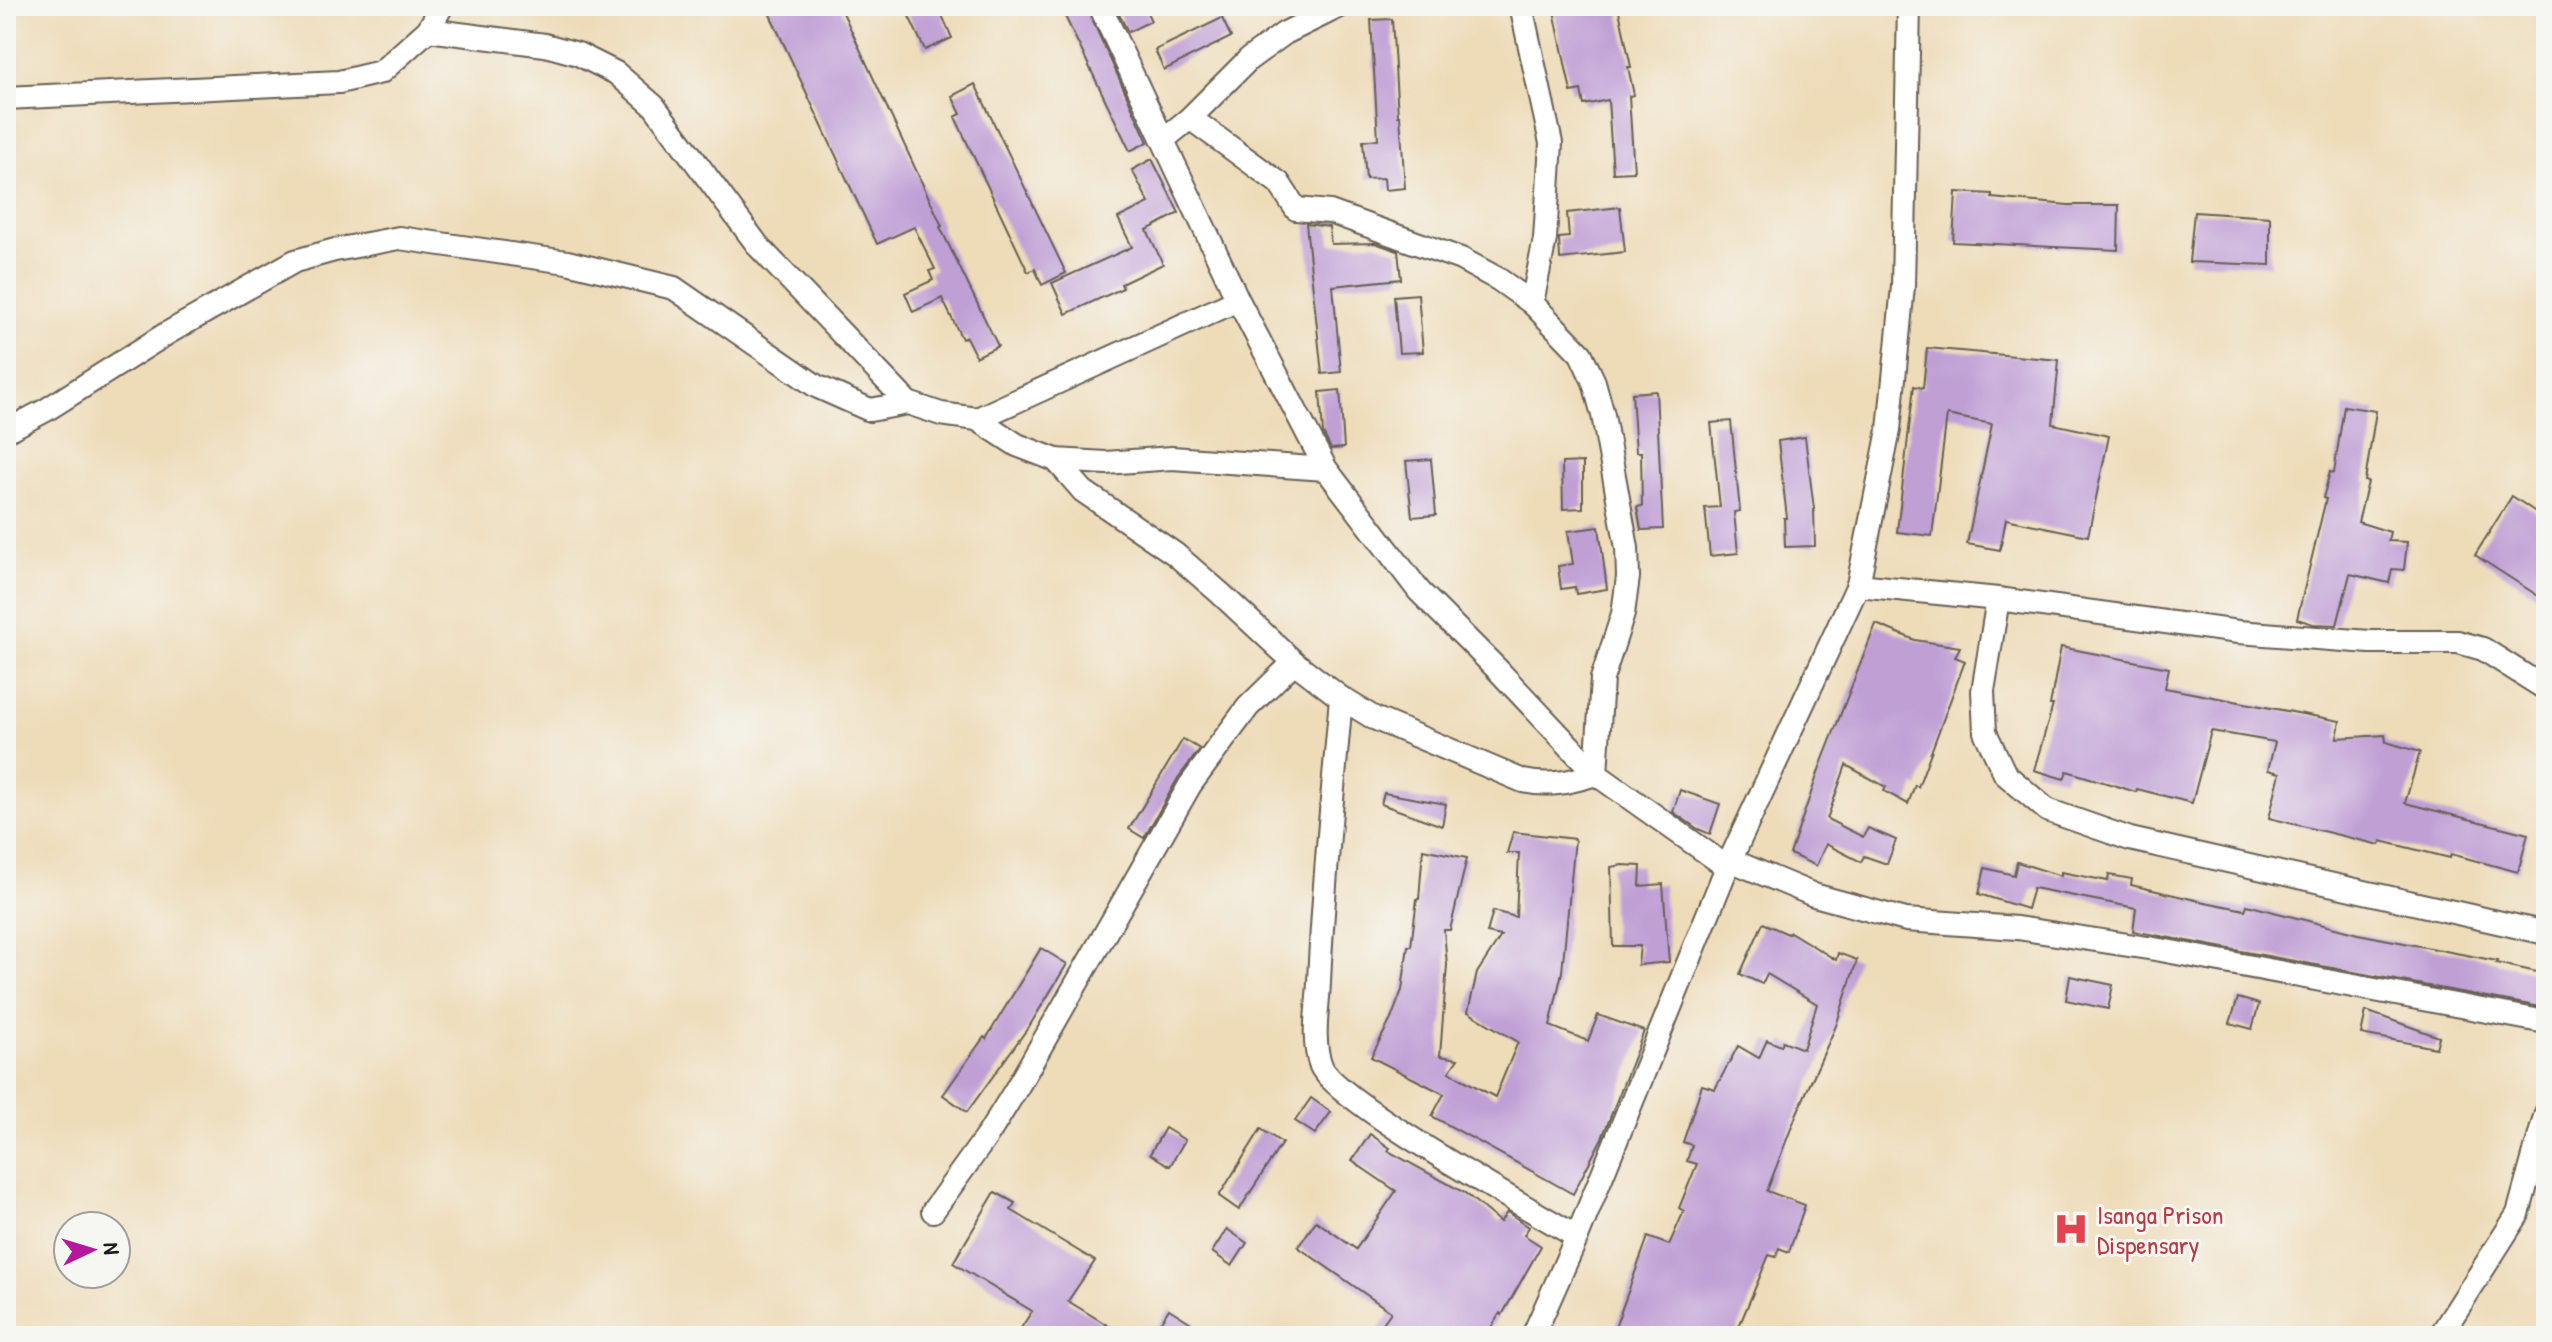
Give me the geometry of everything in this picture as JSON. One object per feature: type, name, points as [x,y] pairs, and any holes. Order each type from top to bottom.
[{"type":"street","points":[[6,98],[339,82],[381,72],[428,30],[442,6]]},
{"type":"street","points":[[1100,6],[1238,300],[1326,469],[1419,591],[1596,774],[1728,863],[1814,895],[1906,920],[2017,928],[2161,950],[2546,1022]]},
{"type":"street","points":[[1164,139],[1190,118],[1249,59],[1285,33],[1340,6]]},
{"type":"street","points":[[1521,6],[1551,143],[1545,239],[1532,303]]},
{"type":"street","points":[[1533,1336],[1577,1237],[1728,863],[1858,585],[1889,430],[1903,286],[1909,6]]},
{"type":"street","points":[[428,30],[545,45],[578,54],[616,73],[654,106],[759,247],[908,403],[941,414],[977,419],[1017,445],[1056,460],[1106,463],[1172,458],[1326,469]]},
{"type":"street","points":[[1190,118],[1279,183],[1296,209],[1330,212],[1461,259],[1498,279],[1532,303],[1581,354],[1594,382],[1627,548],[1628,577],[1623,614],[1602,679],[1596,774]]},
{"type":"street","points":[[6,431],[46,410],[166,334],[295,261],[399,238],[567,262],[674,288],[816,386],[870,410],[908,403]]},
{"type":"street","points":[[977,419],[1238,300]]},
{"type":"street","points":[[1056,460],[1083,491],[1175,554],[1294,662],[1341,698],[1374,718],[1523,781],[1540,785],[1561,784],[1596,774]]},
{"type":"street","points":[[1858,585],[1998,599],[2238,632],[2370,642],[2472,644],[2546,689]]},
{"type":"street","points":[[1998,599],[1983,691],[1985,732],[2005,774],[2047,810],[2130,839],[2546,933]]},
{"type":"street","points":[[933,1211],[989,1133],[1018,1086],[1190,785],[1248,707],[1294,662]]},
{"type":"street","points":[[1341,698],[1321,915],[1315,1034],[1321,1067],[1334,1084],[1375,1115],[1577,1237]]},
{"type":"street","points":[[2440,1336],[2518,1214],[2546,1113]]},
{"type":"building","points":[[766,6],[840,6],[940,227],[998,346],[976,357],[966,337],[962,339],[942,298],[913,312],[905,293],[933,280],[929,271],[935,269],[914,227],[877,244]]},
{"type":"building","points":[[904,6],[938,6],[952,38],[925,50]]},
{"type":"building","points":[[1060,6],[1086,6],[1148,142],[1130,151]]},
{"type":"building","points":[[1115,6],[1144,6],[1151,21],[1128,32]]},
{"type":"building","points":[[1553,6],[1618,6],[1634,95],[1629,96],[1634,172],[1613,173],[1608,100],[1584,105],[1581,90],[1571,92]]},
{"type":"building","points":[[1222,18],[1231,37],[1164,70],[1155,50]]},
{"type":"building","points":[[1392,19],[1405,188],[1385,190],[1384,178],[1366,179],[1363,141],[1378,139],[1371,20]]},
{"type":"building","points":[[975,84],[1066,273],[1042,285],[1035,269],[1028,272],[955,117],[961,114],[952,96]]},
{"type":"building","points":[[1152,159],[1179,213],[1147,230],[1163,264],[1121,284],[1123,288],[1066,314],[1052,283],[1132,247],[1118,218],[1149,203],[1132,170]]},
{"type":"building","points":[[1956,192],[2068,205],[2119,205],[2118,250],[1953,242]]},
{"type":"building","points":[[1620,207],[1625,252],[1560,259],[1559,238],[1569,237],[1567,213]]},
{"type":"building","points":[[2194,212],[2270,217],[2270,265],[2189,262]]},
{"type":"building","points":[[1306,224],[1329,227],[1331,244],[1375,243],[1398,251],[1401,279],[1333,286],[1341,372],[1322,374]]},
{"type":"building","points":[[1418,294],[1423,352],[1399,353],[1394,296]]},
{"type":"building","points":[[1927,348],[2059,360],[2053,424],[2109,436],[2088,536],[2006,519],[2000,550],[1967,544],[1992,424],[1947,415],[1932,536],[1897,532],[1914,386],[1923,388]]},
{"type":"building","points":[[1340,390],[1344,448],[1331,449],[1323,433],[1320,392]]},
{"type":"building","points":[[1656,391],[1663,529],[1641,530],[1637,507],[1642,506],[1641,452],[1636,452],[1632,393]]},
{"type":"building","points":[[2344,406],[2376,411],[2365,481],[2368,482],[2358,522],[2390,532],[2388,541],[2407,542],[2404,570],[2392,569],[2389,583],[2350,574],[2337,625],[2313,624],[2297,619],[2326,499],[2323,498],[2330,472],[2334,473]]},
{"type":"building","points":[[1731,421],[1740,511],[1734,512],[1738,553],[1710,556],[1705,508],[1720,507],[1711,423]]},
{"type":"building","points":[[1805,437],[1815,546],[1785,547],[1784,518],[1787,518],[1778,441]]},
{"type":"building","points":[[1431,459],[1436,515],[1412,517],[1406,461]]},
{"type":"building","points":[[1583,462],[1583,508],[1563,509],[1562,463]]},
{"type":"building","points":[[2512,496],[2546,519],[2539,536],[2546,541],[2546,601],[2475,555]]},
{"type":"building","points":[[1599,527],[1607,589],[1576,594],[1575,587],[1561,589],[1558,566],[1573,564],[1568,531]]},
{"type":"building","points":[[1876,624],[1915,640],[1960,647],[1955,657],[1965,661],[1918,787],[1915,785],[1908,804],[1884,791],[1886,787],[1846,765],[1827,819],[1863,837],[1868,828],[1896,840],[1887,864],[1864,856],[1861,862],[1826,844],[1816,866],[1790,854]]},
{"type":"building","points":[[2061,647],[2169,668],[2165,688],[2340,721],[2337,738],[2385,735],[2386,742],[2420,752],[2405,803],[2528,834],[2518,872],[2451,854],[2450,858],[2381,841],[2380,845],[2269,818],[2280,773],[2268,770],[2275,742],[2211,731],[2192,803],[2137,789],[2136,792],[2067,771],[2064,779],[2034,770],[2053,705],[2050,705]]},
{"type":"building","points":[[1183,739],[1200,749],[1178,778],[1144,838],[1129,829]]},
{"type":"building","points":[[1680,790],[1720,804],[1710,834],[1673,812]]},
{"type":"building","points":[[1384,793],[1446,804],[1442,826],[1381,804]]},
{"type":"building","points":[[1513,832],[1575,839],[1562,972],[1550,1026],[1588,1041],[1598,1015],[1644,1031],[1602,1138],[1573,1194],[1432,1116],[1444,1094],[1371,1057],[1402,990],[1419,899],[1423,849],[1467,858],[1450,930],[1444,930],[1447,965],[1440,1056],[1458,1059],[1449,1072],[1495,1097],[1518,1042],[1468,1012],[1477,973],[1501,936],[1487,933],[1493,911],[1516,917],[1519,853],[1507,853]]},
{"type":"building","points":[[2017,862],[2061,876],[2061,872],[2108,881],[2109,875],[2132,879],[2131,885],[2200,901],[2245,910],[2247,905],[2358,934],[2497,961],[2546,974],[2546,1008],[2133,931],[2136,908],[2033,888],[2027,909],[1979,894],[1985,868],[2014,875]]},
{"type":"building","points":[[1641,866],[1640,886],[1663,884],[1669,962],[1638,965],[1640,946],[1613,946],[1611,867]]},
{"type":"building","points":[[1763,923],[1788,934],[1790,932],[1836,960],[1838,953],[1857,960],[1836,1026],[1797,1113],[1767,1191],[1805,1205],[1789,1252],[1779,1248],[1776,1257],[1769,1255],[1735,1336],[1612,1336],[1648,1237],[1669,1245],[1684,1211],[1679,1208],[1697,1164],[1687,1161],[1692,1145],[1683,1142],[1702,1085],[1715,1089],[1738,1046],[1759,1058],[1767,1040],[1781,1046],[1783,1041],[1803,1049],[1817,1004],[1767,974],[1762,984],[1740,974]]},
{"type":"building","points":[[1041,948],[1067,964],[1030,1025],[967,1112],[943,1095],[984,1037],[986,1039]]},
{"type":"building","points":[[2070,976],[2113,985],[2108,1009],[2066,1000]]},
{"type":"building","points":[[2238,998],[2259,1004],[2252,1029],[2230,1023]]},
{"type":"building","points":[[2366,1011],[2439,1037],[2436,1048],[2361,1034]]},
{"type":"building","points":[[1311,1098],[1331,1112],[1315,1134],[1295,1121]]},
{"type":"building","points":[[1165,1128],[1185,1140],[1170,1166],[1150,1154]]},
{"type":"building","points":[[1261,1129],[1282,1143],[1239,1210],[1219,1196]]},
{"type":"building","points":[[1370,1134],[1390,1148],[1388,1151],[1465,1193],[1500,1222],[1507,1212],[1529,1227],[1524,1235],[1541,1246],[1502,1315],[1500,1313],[1486,1336],[1374,1336],[1391,1312],[1298,1247],[1316,1221],[1356,1249],[1396,1191],[1352,1161]]},
{"type":"building","points":[[995,1192],[1015,1203],[1011,1210],[1095,1261],[1068,1301],[1125,1336],[1016,1336],[1032,1311],[953,1263]]},
{"type":"building","points":[[1227,1229],[1247,1243],[1232,1266],[1212,1252]]},
{"type":"building","points":[[1169,1309],[1212,1336],[1152,1336]]},
{"type":"place","name":"Isanga Prison Dispensary","points":[[2071,1229]]}]
